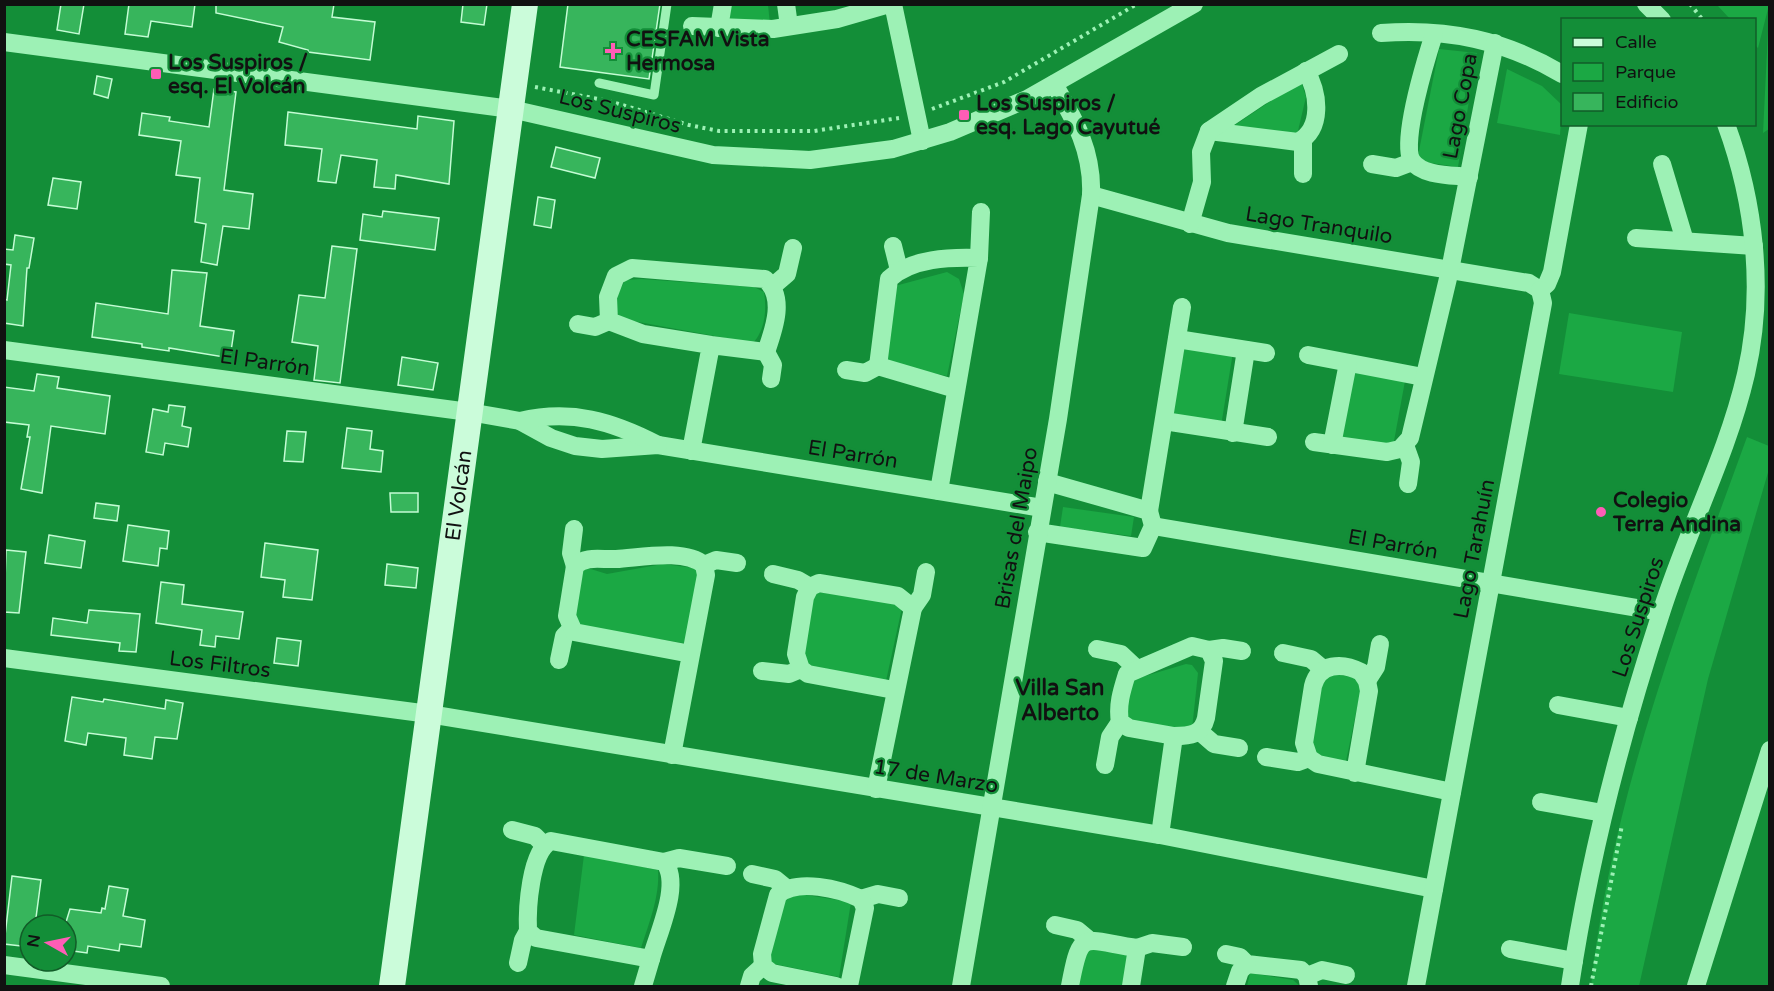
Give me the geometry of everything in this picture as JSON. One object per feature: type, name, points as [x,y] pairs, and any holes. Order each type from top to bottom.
[{"type":"street","name":"El Volcán","points":[[392,987],[525,4]]},
{"type":"street","points":[[719,28],[723,4]]},
{"type":"street","points":[[786,4],[789,26]]},
{"type":"street","points":[[692,26],[772,29],[837,19],[891,4],[922,141]]},
{"type":"street","name":"Los Suspiros","points":[[4,42],[511,109],[582,123],[677,148],[750,159],[828,158],[864,154],[922,141],[1000,112],[1054,84],[1194,4]]},
{"type":"street","points":[[1646,4],[1660,18]]},
{"type":"street","points":[[1381,33],[1464,35],[1495,43],[1561,73]]},
{"type":"street","name":"Lago Copa","points":[[1434,34],[1419,84],[1408,150],[1412,162],[1424,171],[1469,177]]},
{"type":"street","name":"Lago Copa","points":[[1405,445],[1412,432],[1423,377],[1450,270],[1495,43]]},
{"type":"street","points":[[1190,224],[1202,182],[1203,140],[1209,131],[1261,96],[1339,54]]},
{"type":"street","points":[[1209,131],[1298,142],[1304,140],[1315,126],[1316,114],[1313,83],[1306,71]]},
{"type":"street","name":"Brisas del Maipo","points":[[961,987],[1070,346],[1091,195],[1091,167],[1082,135],[1054,84]]},
{"type":"street","name":"Lago Tarahuín","points":[[1416,987],[1543,303],[1540,290],[1547,284],[1552,272],[1579,126]]},
{"type":"street","name":"Los Suspiros","points":[[1570,987],[1603,813],[1629,718],[1661,612],[1732,421],[1746,373],[1754,319],[1754,246],[1744,188],[1727,126]]},
{"type":"street","points":[[1302,174],[1304,140]]},
{"type":"street","name":"Lago Copa","points":[[1372,165],[1396,168],[1412,162]]},
{"type":"street","points":[[1662,164],[1685,241]]},
{"type":"street","name":"Lago Tranquilo","points":[[1091,195],[1190,224],[1529,283],[1540,290]]},
{"type":"street","points":[[939,491],[979,258],[981,212]]},
{"type":"street","points":[[1636,238],[1754,246]]},
{"type":"street","points":[[893,246],[899,270]]},
{"type":"street","points":[[773,286],[787,274],[793,248]]},
{"type":"street","points":[[878,366],[889,279],[899,270],[947,257],[979,258]]},
{"type":"street","points":[[609,321],[608,297],[616,276],[632,268],[765,279],[773,286],[778,304],[766,352],[773,366],[771,379]]},
{"type":"street","points":[[1037,532],[1143,548],[1151,518],[1182,307]]},
{"type":"street","points":[[578,324],[595,327],[609,321],[643,334],[766,352]]},
{"type":"street","points":[[1177,339],[1266,352]]},
{"type":"street","points":[[691,451],[711,345]]},
{"type":"street","name":"El Parrón","points":[[4,350],[469,412],[520,421],[563,415],[594,418],[624,428],[658,445]]},
{"type":"street","points":[[1233,433],[1246,350]]},
{"type":"street","points":[[1308,355],[1423,377]]},
{"type":"street","points":[[1348,363],[1323,443],[1387,452],[1405,445],[1411,462],[1408,484]]},
{"type":"street","points":[[846,370],[865,373],[878,366],[957,389]]},
{"type":"street","name":"El Parrón","points":[[520,421],[551,438],[575,446],[602,449],[658,445],[1042,508]]},
{"type":"street","points":[[1164,421],[1268,437]]},
{"type":"street","name":"El Parrón","points":[[1047,482],[1151,518],[1491,584],[1661,612]]},
{"type":"street","points":[[574,529],[571,554],[575,566],[567,616],[571,629],[580,634],[691,654]]},
{"type":"street","points":[[575,566],[586,559],[616,559],[651,554],[698,561],[704,565],[706,574],[672,755]]},
{"type":"street","points":[[704,565],[716,560],[737,562]]},
{"type":"street","points":[[876,789],[894,690],[913,608],[922,595],[926,572]]},
{"type":"street","points":[[773,574],[798,580],[810,587]]},
{"type":"street","points":[[894,690],[808,674],[801,669],[796,654],[805,597],[810,587],[819,584],[898,597],[913,608]]},
{"type":"street","points":[[559,660],[564,636],[571,629]]},
{"type":"street","points":[[1367,681],[1376,667],[1380,644]]},
{"type":"street","points":[[1105,765],[1110,737],[1120,722],[1118,712],[1127,674],[1192,646],[1209,650],[1223,648],[1242,651]]},
{"type":"street","points":[[1097,649],[1121,654],[1137,669]]},
{"type":"street","points":[[1120,722],[1129,728],[1174,736],[1189,736],[1199,731],[1206,718],[1214,661],[1209,650]]},
{"type":"street","points":[[1283,653],[1311,659],[1323,669]]},
{"type":"street","name":"Los Filtros","points":[[4,658],[429,714]]},
{"type":"street","points":[[1355,773],[1369,691],[1367,681],[1356,670],[1334,665],[1323,669],[1315,677],[1306,719],[1304,743],[1309,758],[1318,765],[1355,773],[1452,792]]},
{"type":"street","points":[[762,671],[789,674],[801,669]]},
{"type":"street","points":[[1558,705],[1629,718]]},
{"type":"street","name":"17 de Marzo","points":[[429,714],[991,809],[1160,835],[1434,889]]},
{"type":"street","points":[[1199,731],[1214,744],[1239,748]]},
{"type":"street","points":[[1160,835],[1174,736]]},
{"type":"street","points":[[1696,987],[1770,750]]},
{"type":"street","points":[[1266,757],[1298,762],[1309,758]]},
{"type":"street","points":[[1540,802],[1603,813]]},
{"type":"street","points":[[512,830],[529,833],[543,844]]},
{"type":"street","points":[[518,963],[523,940],[528,931],[527,913],[537,857],[543,844],[550,841],[664,861],[679,858],[728,866]]},
{"type":"street","points":[[643,987],[672,883],[671,869],[664,861]]},
{"type":"street","points":[[752,874],[775,879],[786,888]]},
{"type":"street","points":[[836,987],[772,973],[763,966],[762,954],[778,895],[786,888],[795,886],[848,893],[861,899],[878,894],[899,898]]},
{"type":"street","points":[[849,987],[865,908],[861,899]]},
{"type":"street","points":[[1055,925],[1077,930],[1089,940],[1137,948],[1152,943],[1183,947]]},
{"type":"street","points":[[528,931],[536,938],[651,959]]},
{"type":"street","points":[[1070,987],[1076,953],[1080,945],[1089,940]]},
{"type":"street","points":[[1131,987],[1137,948]]},
{"type":"street","points":[[1510,949],[1574,960]]},
{"type":"street","points":[[1226,954],[1239,957],[1247,964],[1301,970],[1308,981],[1322,970],[1346,975]]},
{"type":"street","points":[[1235,987],[1240,971],[1247,964]]},
{"type":"street","points":[[4,965],[161,987]]},
{"type":"street","points":[[749,987],[752,976],[763,966]]},
{"type":"lane","points":[[599,83],[654,95],[667,4]]},
{"type":"path","points":[[514,84],[609,101],[689,125],[719,131],[814,131],[885,122],[916,114],[1004,81],[1137,4]]},
{"type":"path","points":[[1690,4],[1701,18]]},
{"type":"green space","points":[[731,5],[768,5],[770,24],[729,24]]},
{"type":"green space","points":[[1769,5],[1758,48],[1756,46],[1756,18],[1729,18],[1718,6]]},
{"type":"green space","points":[[1769,26],[1769,129],[1763,133],[1768,31]]},
{"type":"green space","points":[[1439,49],[1477,53],[1458,167],[1417,161]]},
{"type":"green space","points":[[1507,69],[1542,86],[1561,104],[1560,135],[1497,123]]},
{"type":"green space","points":[[1301,81],[1306,97],[1297,135],[1232,127]]},
{"type":"green space","points":[[947,272],[959,279],[964,294],[947,376],[893,365],[885,361],[895,286]]},
{"type":"green space","points":[[641,279],[754,287],[764,292],[763,326],[753,343],[622,319],[615,310],[618,294],[625,280]]},
{"type":"green space","points":[[1569,313],[1682,332],[1673,392],[1559,374]]},
{"type":"green space","points":[[1185,344],[1233,352],[1221,426],[1172,417]]},
{"type":"green space","points":[[1351,371],[1405,381],[1392,452],[1339,442]]},
{"type":"green space","points":[[1747,437],[1769,446],[1769,469],[1708,679],[1639,986],[1591,986],[1601,915],[1632,776],[1675,639]]},
{"type":"green space","points":[[1063,507],[1134,517],[1131,536],[1060,527]]},
{"type":"green space","points":[[663,564],[702,569],[689,644],[572,625],[581,566],[607,574]]},
{"type":"green space","points":[[809,591],[903,603],[886,681],[796,663]]},
{"type":"green space","points":[[1186,664],[1192,665],[1198,673],[1192,729],[1128,729],[1124,693],[1128,681]]},
{"type":"green space","points":[[1330,673],[1363,679],[1345,766],[1304,758],[1314,691]]},
{"type":"green space","points":[[584,855],[658,870],[656,900],[641,948],[574,935]]},
{"type":"green space","points":[[793,893],[851,902],[839,977],[774,964],[766,956],[781,897]]},
{"type":"green space","points":[[1089,945],[1132,954],[1125,986],[1076,986]]},
{"type":"green space","points":[[1250,973],[1293,980],[1300,986],[1247,986]]},
{"type":"building","points":[[61,4],[84,4],[79,34],[57,30]]},
{"type":"building","points":[[129,4],[195,4],[192,27],[151,21],[148,37],[125,34]]},
{"type":"building","points":[[216,4],[334,4],[332,17],[375,22],[370,60],[308,52],[308,50],[279,42],[283,27],[216,13]]},
{"type":"building","points":[[463,4],[487,4],[484,25],[461,22]]},
{"type":"building","points":[[568,4],[660,4],[649,79],[560,67]]},
{"type":"building","points":[[97,76],[112,79],[108,98],[94,94]]},
{"type":"building","points":[[214,89],[236,92],[224,190],[253,194],[249,229],[223,226],[217,265],[201,262],[206,224],[195,222],[200,178],[176,175],[181,141],[139,135],[142,113],[170,117],[169,121],[209,127]]},
{"type":"building","points":[[288,112],[417,129],[418,116],[454,121],[449,184],[396,175],[395,189],[374,187],[377,160],[341,155],[336,183],[318,181],[322,149],[285,145]]},
{"type":"building","points":[[556,147],[600,158],[595,178],[551,167]]},
{"type":"building","points":[[53,178],[81,182],[77,209],[48,205]]},
{"type":"building","points":[[538,197],[555,200],[551,228],[534,225]]},
{"type":"building","points":[[383,211],[439,218],[435,250],[360,240],[363,214],[382,217]]},
{"type":"building","points":[[15,235],[34,238],[29,268],[27,268],[23,326],[4,323],[4,299],[7,300],[11,265],[4,264],[4,249],[13,250]]},
{"type":"building","points":[[332,246],[357,249],[340,383],[314,380],[318,346],[292,342],[299,295],[325,298]]},
{"type":"building","points":[[172,270],[207,273],[200,326],[234,331],[230,358],[169,348],[169,351],[142,347],[142,344],[92,337],[96,303],[168,314]]},
{"type":"building","points":[[402,357],[438,363],[433,390],[398,385]]},
{"type":"building","points":[[37,374],[59,377],[57,388],[110,396],[105,434],[51,426],[42,493],[21,489],[30,437],[27,437],[29,425],[4,422],[4,387],[34,391]]},
{"type":"building","points":[[169,405],[185,407],[182,426],[191,428],[188,447],[165,443],[163,455],[146,452],[153,409],[168,412]]},
{"type":"building","points":[[347,428],[372,431],[370,449],[383,451],[381,472],[342,468]]},
{"type":"building","points":[[287,431],[306,432],[303,462],[284,461]]},
{"type":"building","points":[[390,493],[418,493],[418,512],[391,512]]},
{"type":"building","points":[[96,503],[119,506],[117,521],[94,518]]},
{"type":"building","points":[[128,525],[169,531],[167,549],[160,548],[158,566],[123,561]]},
{"type":"building","points":[[49,535],[85,541],[81,568],[45,563]]},
{"type":"building","points":[[265,543],[318,550],[312,600],[283,597],[285,580],[261,577]]},
{"type":"building","points":[[6,550],[26,552],[19,613],[4,612]]},
{"type":"building","points":[[387,564],[418,568],[416,588],[385,585]]},
{"type":"building","points":[[161,582],[184,585],[182,604],[243,612],[239,639],[216,636],[215,647],[200,645],[202,630],[156,623]]},
{"type":"building","points":[[89,610],[140,614],[136,652],[119,651],[120,643],[51,635],[53,618],[87,623]]},
{"type":"building","points":[[277,638],[301,641],[298,666],[274,663]]},
{"type":"building","points":[[72,697],[103,702],[104,699],[165,709],[166,700],[183,703],[177,739],[155,737],[152,759],[124,755],[126,738],[88,733],[86,745],[65,741]]},
{"type":"building","points":[[12,876],[41,880],[37,913],[18,913],[18,946],[4,944]]},
{"type":"building","points":[[109,886],[128,889],[123,916],[145,920],[141,947],[120,944],[119,951],[88,946],[87,953],[78,952],[78,913],[69,913],[70,909],[101,913],[102,908],[105,909]]},
{"type":"place","name":"CESFAM Vista Hermosa","points":[[613,51]]},
{"type":"place","name":"Los Suspiros / esq. El Volcán","points":[[156,74]]},
{"type":"place","name":"Los Suspiros / esq. Lago Cayutué","points":[[964,115]]},
{"type":"place","name":"Colegio Terra Andina","points":[[1601,512]]},
{"type":"district","name":"Villa San Alberto","points":[[1060,700]]}]
